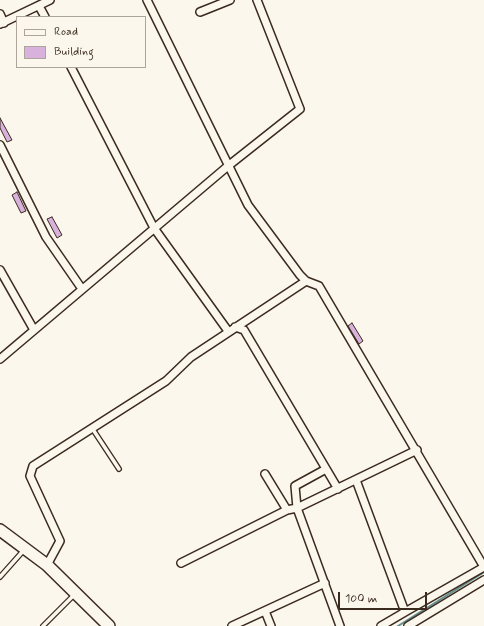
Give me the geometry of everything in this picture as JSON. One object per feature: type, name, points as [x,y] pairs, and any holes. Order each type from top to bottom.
[{"type":"main road","points":[[0,530],[47,565],[109,626]]},
{"type":"street","points":[[147,0],[248,205],[300,275],[306,281],[319,286],[417,450],[484,567],[381,626]]},
{"type":"street","points":[[200,12],[230,0]]},
{"type":"street","points":[[0,359],[228,166],[300,109],[257,0]]},
{"type":"street","points":[[18,16],[47,1]]},
{"type":"street","points":[[39,6],[44,16]]},
{"type":"street","points":[[0,14],[2,24],[16,17]]},
{"type":"street","points":[[72,68],[154,228],[231,329],[244,330],[338,489]]},
{"type":"street","points":[[0,145],[46,237],[82,289]]},
{"type":"street","points":[[0,270],[34,330]]},
{"type":"street","points":[[47,565],[60,542],[30,476],[32,466],[166,381],[191,357],[231,329],[306,281]]},
{"type":"street","points":[[181,562],[287,510],[297,508],[417,450]]},
{"type":"street","points":[[326,469],[295,486],[297,508],[340,626]]},
{"type":"street","points":[[264,474],[287,510]]},
{"type":"street","points":[[356,480],[405,612]]},
{"type":"street","points":[[408,626],[484,580]]},
{"type":"street","points":[[232,626],[325,583]]},
{"type":"street","points":[[264,611],[271,626]]},
{"type":"lane","points":[[92,428],[119,470]]},
{"type":"lane","points":[[0,577],[25,549]]},
{"type":"lane","points":[[43,626],[76,592]]},
{"type":"building","points":[[0,118],[12,140],[7,142],[0,128]]},
{"type":"building","points":[[17,192],[26,211],[21,213],[12,195]]},
{"type":"building","points":[[52,217],[62,235],[57,238],[47,219]]},
{"type":"building","points":[[352,323],[363,341],[359,344],[348,326]]},
{"type":"waterway","points":[[398,626],[484,572]]}]
